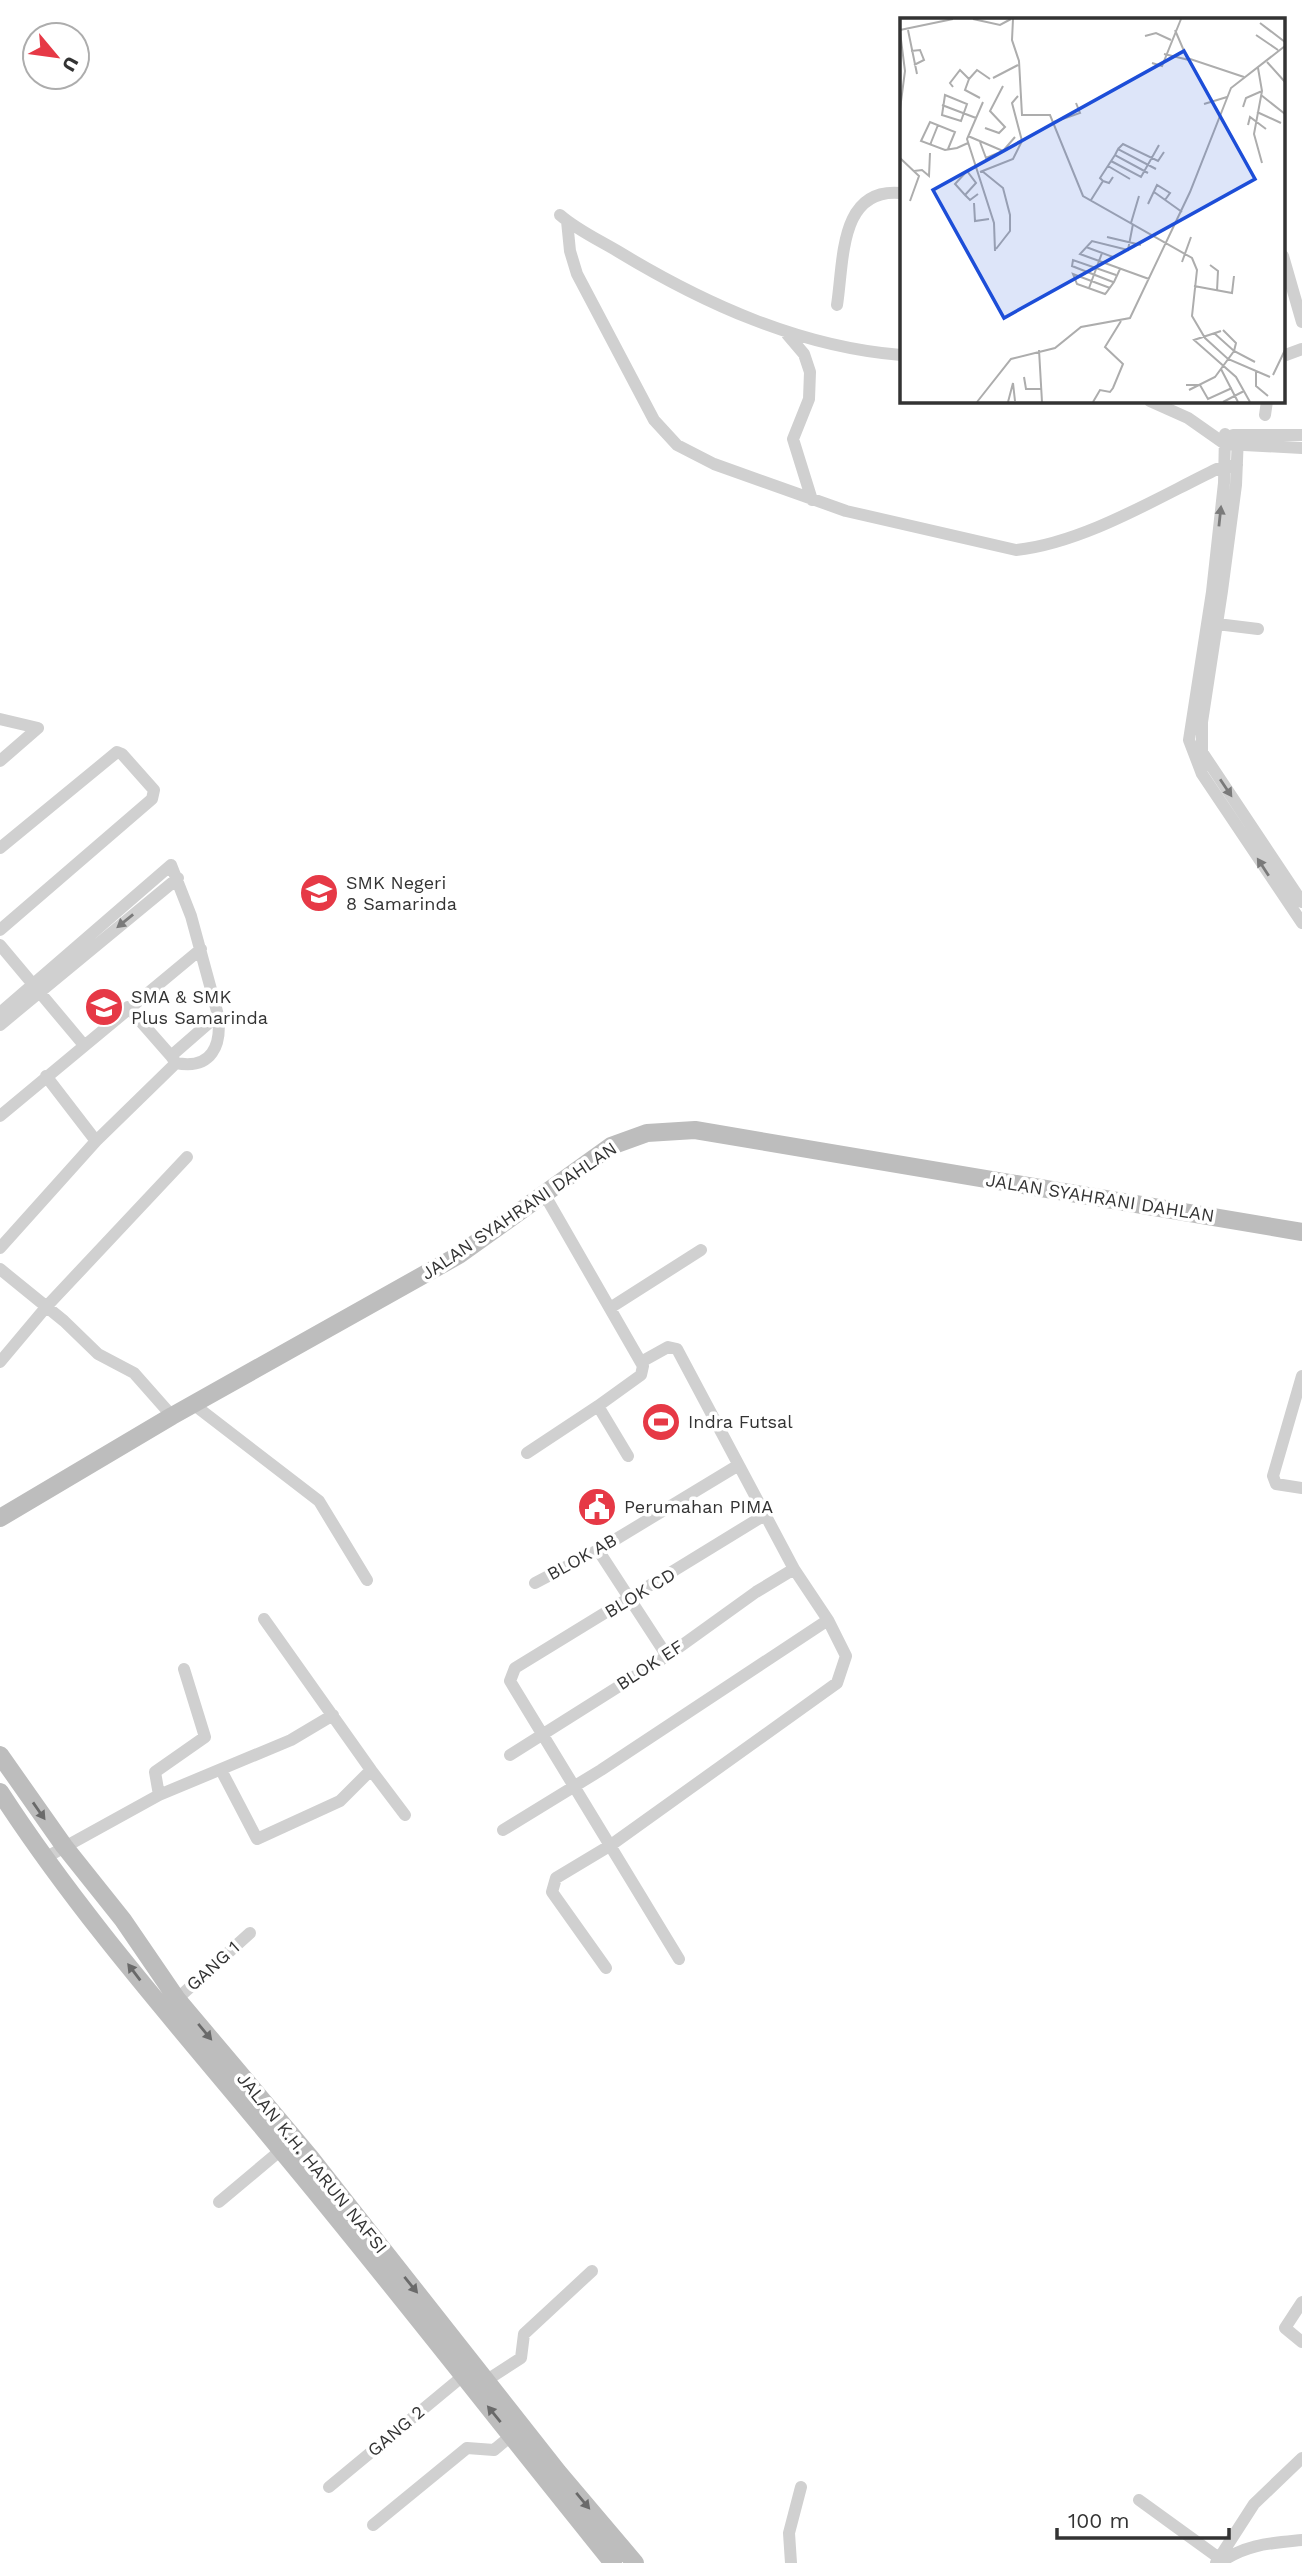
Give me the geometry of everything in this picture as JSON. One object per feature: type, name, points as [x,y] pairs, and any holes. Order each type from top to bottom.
[{"type":"main road","name":"JALAN SYAHRANI DAHLAN","points":[[0,1518],[169,1413],[194,1404],[459,1255],[543,1192],[611,1146],[647,1133],[695,1130],[1302,1232]]},
{"type":"main road","name":"JALAN K.H. HARUN NAFSI","points":[[0,1755],[64,1846],[123,1920],[177,1999],[280,2120],[487,2380],[613,2563]]},
{"type":"main road","name":"JALAN K.H. HARUN NAFSI","points":[[0,1793],[43,1859],[153,1998],[281,2150],[511,2436],[635,2563]]},
{"type":"main road","points":[[266,2132],[280,2120]]},
{"type":"street","points":[[837,305],[850,228],[856,212],[865,199],[882,191],[900,193]]},
{"type":"street","points":[[900,355],[830,345],[787,334],[639,264],[564,218],[577,274],[654,420],[677,444],[714,464],[846,511],[1016,550],[1033,548],[1103,524],[1231,466]]},
{"type":"street","points":[[1285,272],[1302,322]]},
{"type":"street","points":[[787,334],[804,354],[810,372],[809,399],[793,439],[812,500]]},
{"type":"street","points":[[1284,356],[1302,349]]},
{"type":"street","points":[[1152,402],[1232,440],[1302,448]]},
{"type":"street","points":[[1265,415],[1267,402]]},
{"type":"street","points":[[1232,440],[1302,435]]},
{"type":"street","points":[[1232,440],[1217,624],[1202,722],[1202,752],[1302,902]]},
{"type":"street","points":[[1231,466],[1189,740],[1202,774],[1302,923]]},
{"type":"street","points":[[1217,624],[1258,629]]},
{"type":"street","points":[[0,719],[38,728],[0,761]]},
{"type":"street","points":[[0,848],[117,752],[122,754],[155,790],[152,799],[0,930]]},
{"type":"street","points":[[0,1025],[36,986],[171,865],[178,878],[201,949],[218,1015],[220,1039],[216,1050],[198,1062],[174,1059],[128,1007]]},
{"type":"street","points":[[0,1013],[178,878]]},
{"type":"street","points":[[0,945],[83,1045]]},
{"type":"street","points":[[0,1116],[201,949]]},
{"type":"street","points":[[0,1248],[96,1141],[218,1015]]},
{"type":"street","points":[[46,1076],[96,1141]]},
{"type":"street","points":[[0,1362],[47,1306],[187,1157]]},
{"type":"street","points":[[527,1453],[598,1406],[644,1370],[543,1192]]},
{"type":"street","points":[[610,1308],[701,1250]]},
{"type":"street","points":[[0,1269],[47,1306],[98,1354],[134,1373],[169,1413]]},
{"type":"street","points":[[606,1968],[552,1892],[552,1884],[556,1878],[611,1845],[837,1683],[846,1656],[828,1620],[793,1569],[763,1517],[677,1349],[672,1346],[641,1362]]},
{"type":"street","points":[[1302,1376],[1273,1476],[1276,1485],[1302,1488]]},
{"type":"street","points":[[194,1404],[319,1501],[367,1580]]},
{"type":"street","points":[[598,1406],[628,1456]]},
{"type":"street","name":"BLOK AB","points":[[535,1583],[598,1550],[737,1466]]},
{"type":"street","name":"BLOK CD","points":[[542,1734],[511,1686],[515,1668],[763,1517]]},
{"type":"street","points":[[598,1550],[632,1598],[667,1656]]},
{"type":"street","name":"BLOK EF","points":[[510,1755],[667,1656],[793,1569]]},
{"type":"street","points":[[264,1619],[405,1815]]},
{"type":"street","points":[[503,1830],[828,1620]]},
{"type":"street","points":[[159,1795],[155,1772],[205,1737],[184,1669]]},
{"type":"street","points":[[43,1859],[159,1795],[291,1740],[333,1715]]},
{"type":"street","points":[[542,1734],[679,1959]]},
{"type":"street","points":[[221,1770],[257,1839],[340,1801],[371,1770]]},
{"type":"street","name":"GANG 1","points":[[177,1999],[250,1933]]},
{"type":"street","points":[[219,2202],[281,2150]]},
{"type":"street","points":[[487,2380],[521,2358],[524,2334],[592,2271]]},
{"type":"street","points":[[1302,2302],[1285,2328],[1302,2342]]},
{"type":"street","name":"GANG 2","points":[[329,2487],[463,2376]]},
{"type":"street","points":[[373,2525],[467,2448],[494,2449],[511,2436]]},
{"type":"street","points":[[1218,2561],[1254,2504],[1302,2458]]},
{"type":"street","points":[[790,2563],[789,2533],[802,2487]]},
{"type":"street","points":[[1139,2500],[1218,2561]]},
{"type":"street","points":[[1218,2561],[1255,2545],[1302,2540]]},
{"type":"place","name":"SMK Negeri 8 Samarinda","points":[[319,893]]},
{"type":"place","name":"SMA & SMK Plus Samarinda","points":[[104,1007]]},
{"type":"place","name":"Indra Futsal","points":[[661,1422]]},
{"type":"place","name":"Perumahan PIMA","points":[[597,1507]]}]
